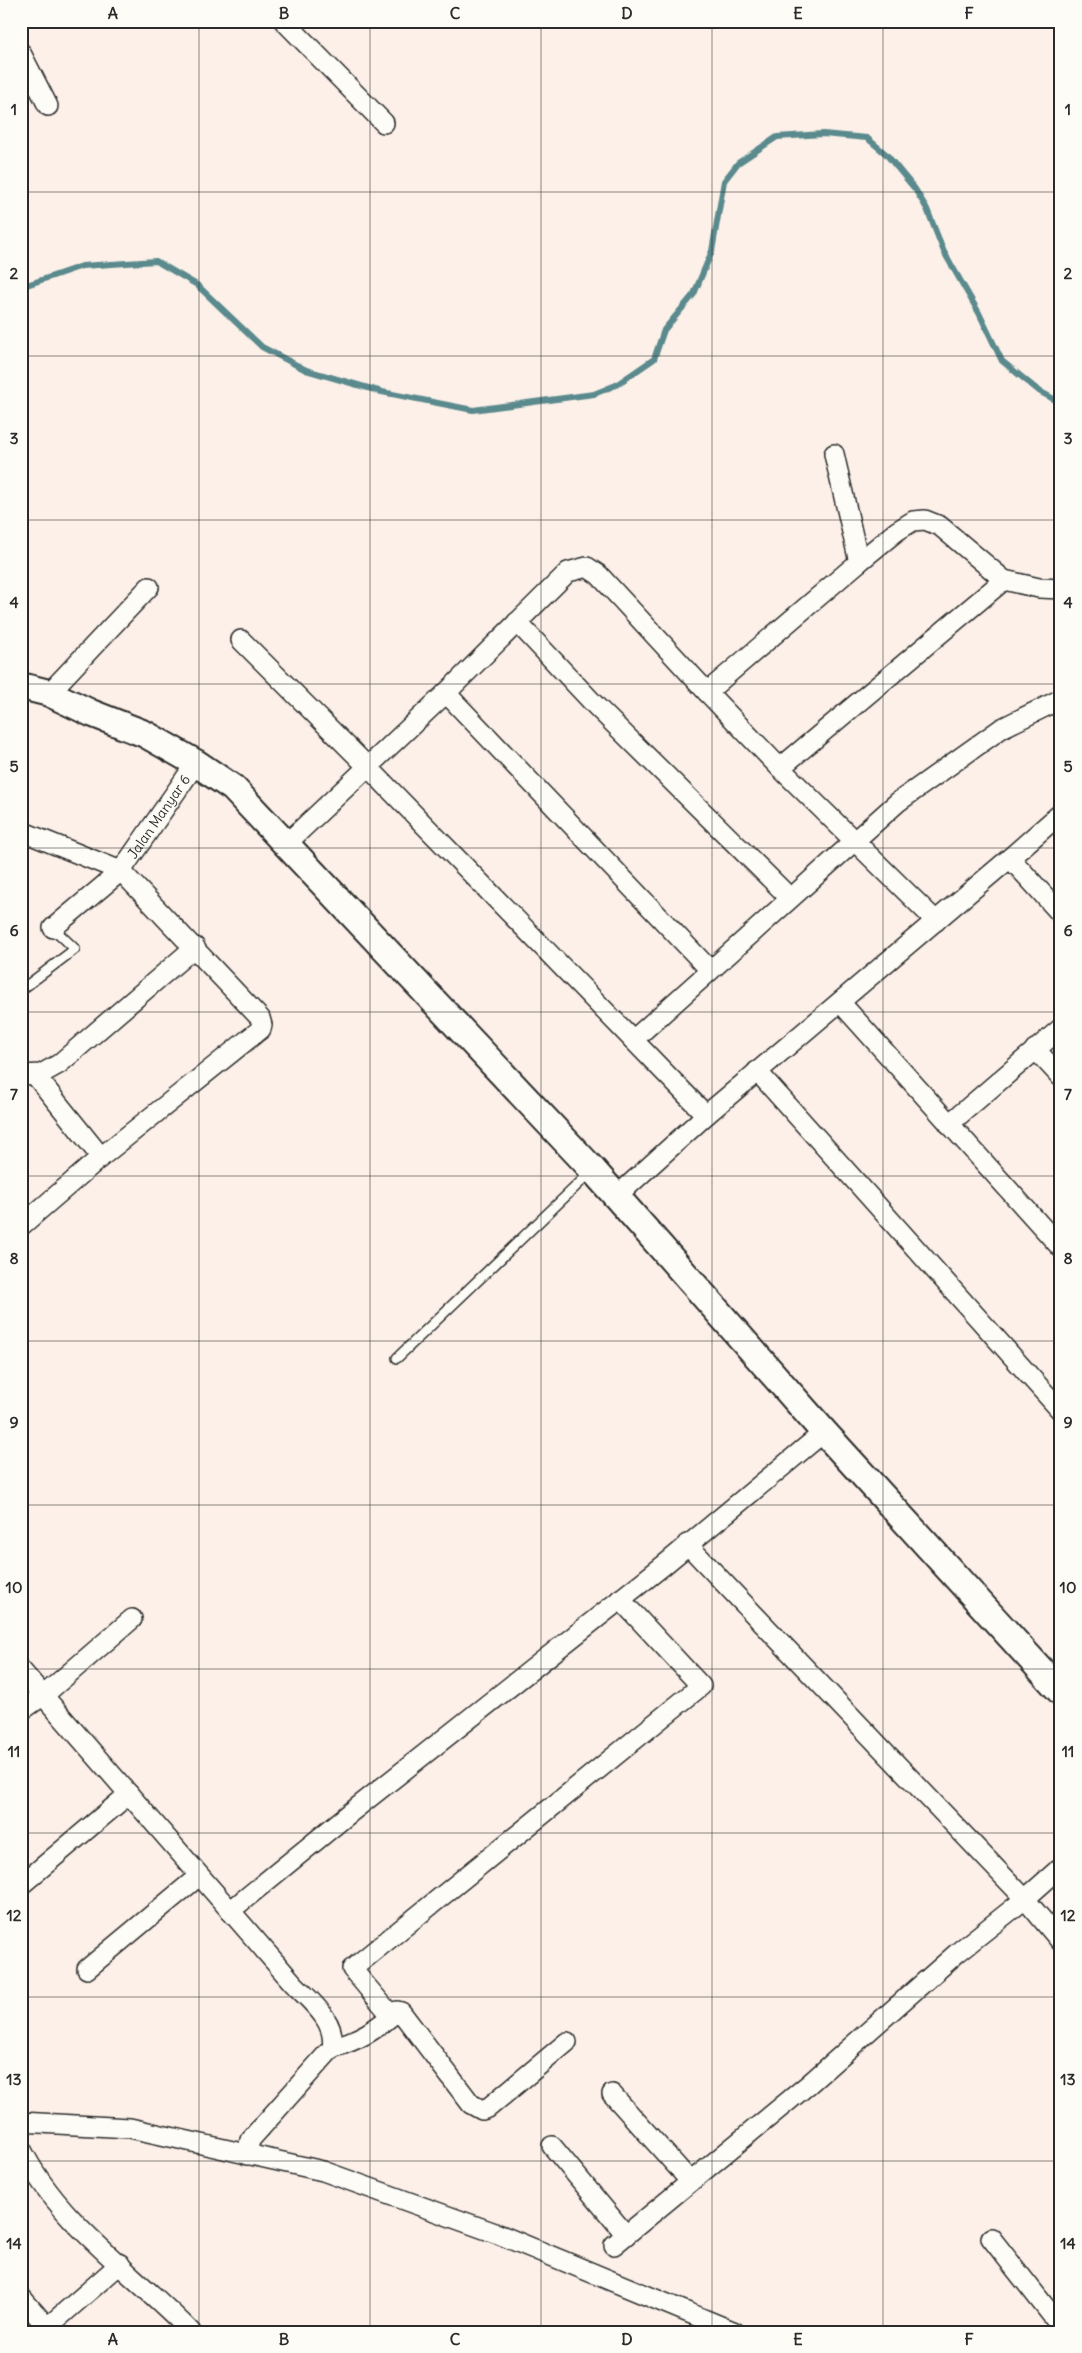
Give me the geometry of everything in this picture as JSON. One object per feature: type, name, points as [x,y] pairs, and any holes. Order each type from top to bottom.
[{"type":"main road","points":[[21,686],[49,693],[91,713],[146,734],[196,763],[233,788],[617,1196],[824,1432],[1061,1692]]},
{"type":"street","points":[[284,21],[384,123]]},
{"type":"street","points":[[21,53],[48,106]]},
{"type":"street","points":[[834,454],[859,562]]},
{"type":"street","points":[[707,692],[859,562],[897,531],[913,521],[925,520],[940,526],[1004,580],[1039,588],[1061,589]]},
{"type":"street","points":[[285,845],[446,693],[568,572],[587,567],[600,575],[707,692],[780,768],[936,922]]},
{"type":"street","points":[[780,768],[1004,580]]},
{"type":"street","points":[[49,693],[149,587]]},
{"type":"street","points":[[517,622],[596,706],[790,898]]},
{"type":"street","points":[[241,640],[368,766],[706,1115]]},
{"type":"street","points":[[446,693],[710,970]]},
{"type":"street","points":[[634,1040],[898,802],[1002,728],[1061,699]]},
{"type":"street","name":"Jalan Manyar 6","points":[[53,928],[121,871],[196,763]]},
{"type":"street","points":[[617,1196],[706,1115],[936,922],[1061,812]]},
{"type":"street","points":[[21,831],[121,871],[195,946],[260,1018],[262,1025],[261,1029],[102,1157],[21,1226]]},
{"type":"street","points":[[1010,858],[1061,914]]},
{"type":"street","points":[[102,1157],[28,1075],[59,1064],[195,946]]},
{"type":"street","points":[[840,1002],[1061,1248]]},
{"type":"street","points":[[950,1124],[1061,1028]]},
{"type":"street","points":[[1035,1050],[1061,1077]]},
{"type":"street","points":[[757,1071],[1061,1411]]},
{"type":"street","points":[[230,1911],[350,1813],[620,1599],[824,1432]]},
{"type":"street","points":[[687,1544],[1025,1899],[1061,1942]]},
{"type":"street","points":[[385,2008],[352,1969],[701,1686],[620,1599]]},
{"type":"street","points":[[21,1711],[44,1695],[132,1619]]},
{"type":"street","points":[[21,1670],[199,1876],[325,2017],[333,2032],[332,2048]]},
{"type":"street","points":[[21,1885],[129,1794]]},
{"type":"street","points":[[552,2146],[620,2240],[809,2084],[957,1953],[1025,1899],[1061,1867]]},
{"type":"street","points":[[86,1969],[199,1876]]},
{"type":"street","points":[[247,2155],[250,2140],[332,2048],[356,2041],[397,2011],[401,2012],[471,2104],[482,2110],[488,2108],[567,2042]]},
{"type":"street","points":[[612,2094],[690,2181]]},
{"type":"street","points":[[21,2122],[130,2128],[324,2172],[498,2234],[735,2332]]},
{"type":"street","points":[[21,2148],[32,2169],[75,2222],[191,2332]]},
{"type":"street","points":[[991,2238],[1061,2327]]},
{"type":"street","points":[[21,2297],[44,2330],[120,2264]]},
{"type":"lane","points":[[21,990],[75,948],[53,928]]},
{"type":"lane","points":[[397,1358],[593,1170]]},
{"type":"waterway","points":[[21,287],[82,266],[156,261],[197,285],[262,347],[306,370],[382,392],[473,410],[594,394],[616,385],[654,359],[664,330],[694,294],[712,251],[724,181],[738,163],[777,137],[823,134],[867,138],[886,154],[915,189],[927,209],[944,252],[979,313],[1002,361],[1039,391],[1061,403]]}]
